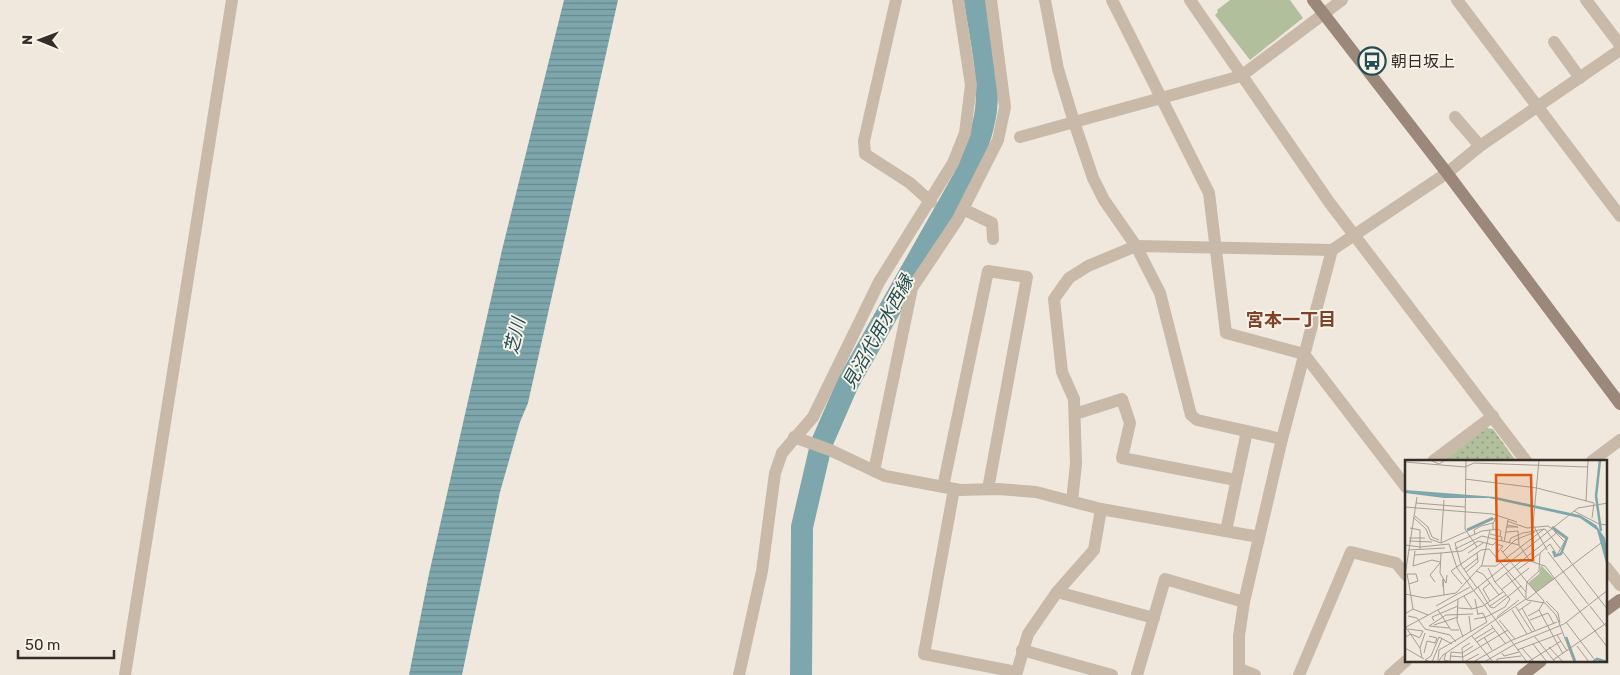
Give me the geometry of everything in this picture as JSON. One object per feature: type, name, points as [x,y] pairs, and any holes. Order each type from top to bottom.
[{"type":"street","points":[[125,675],[232,0]]},
{"type":"street","points":[[896,0],[864,141],[865,154],[910,183],[931,202]]},
{"type":"street","points":[[739,675],[762,571],[776,473],[782,454],[813,416],[880,282],[954,163],[965,133],[972,85],[958,0]]},
{"type":"street","points":[[874,471],[912,288],[1009,139],[991,0]]},
{"type":"street","points":[[1045,0],[1058,69],[1093,178],[1104,200],[1136,246],[1160,293],[1191,415],[1197,420],[1282,439]]},
{"type":"street","points":[[1112,0],[1209,192],[1226,333],[1304,354],[1405,484]]},
{"type":"street","points":[[1190,0],[1241,76],[1353,234],[1525,460]]},
{"type":"street","points":[[1313,0],[1447,173],[1620,404]]},
{"type":"street","points":[[1009,139],[1241,76],[1342,0]]},
{"type":"street","points":[[1457,0],[1620,216]]},
{"type":"street","points":[[1586,0],[1620,45]]},
{"type":"street","points":[[1554,42],[1580,78]]},
{"type":"street","points":[[1254,675],[1239,672],[1240,636],[1244,602],[1282,439],[1332,250],[1353,234],[1447,173],[1480,146],[1620,50]]},
{"type":"street","points":[[1455,118],[1480,146]]},
{"type":"street","points":[[963,209],[992,223],[993,240]]},
{"type":"street","points":[[1072,501],[1076,464],[1074,399],[1062,372],[1054,299],[1069,278],[1088,266],[1136,246],[1332,250]]},
{"type":"street","points":[[988,489],[1027,277],[988,271],[948,488],[924,654],[1016,673],[1028,634],[1057,592],[1094,550],[1101,508]]},
{"type":"street","points":[[1075,414],[1122,399],[1130,424],[1122,458],[1236,480]]},
{"type":"street","points":[[1434,460],[1492,416]]},
{"type":"street","points":[[1226,531],[1247,431]]},
{"type":"street","points":[[794,437],[830,450],[885,476],[948,488],[1036,492],[1101,508],[1259,537]]},
{"type":"street","points":[[1593,460],[1620,440]]},
{"type":"street","points":[[1299,675],[1351,552],[1396,563],[1405,574]]},
{"type":"street","points":[[1608,570],[1620,585]]},
{"type":"street","points":[[1137,675],[1165,579],[1244,602]]},
{"type":"street","points":[[1057,592],[1154,618]]},
{"type":"street","points":[[1608,609],[1620,600]]},
{"type":"street","points":[[1022,650],[1112,675]]},
{"type":"street","points":[[1390,675],[1405,662]]},
{"type":"street","points":[[1472,662],[1481,675]]},
{"type":"street","points":[[1523,675],[1540,662]]},
{"type":"green space","points":[[1230,0],[1290,0],[1303,18],[1250,60],[1215,15],[1218,12],[1217,10]]},
{"type":"green space","points":[[1486,428],[1493,429],[1515,460],[1444,460]]},
{"type":"water","name":"芝川","points":[[564,0],[618,0],[528,403],[520,422],[500,492],[462,675],[409,675],[429,574],[502,250]]},
{"type":"waterway","name":"見沼代用水西縁","points":[[801,675],[802,527],[821,445],[848,383],[965,176],[983,127],[987,83],[975,0]]},
{"type":"place","name":"朝日坂上","points":[[1372,61]]},
{"type":"district","name":"宮本一丁目","points":[[1291,320]]}]
